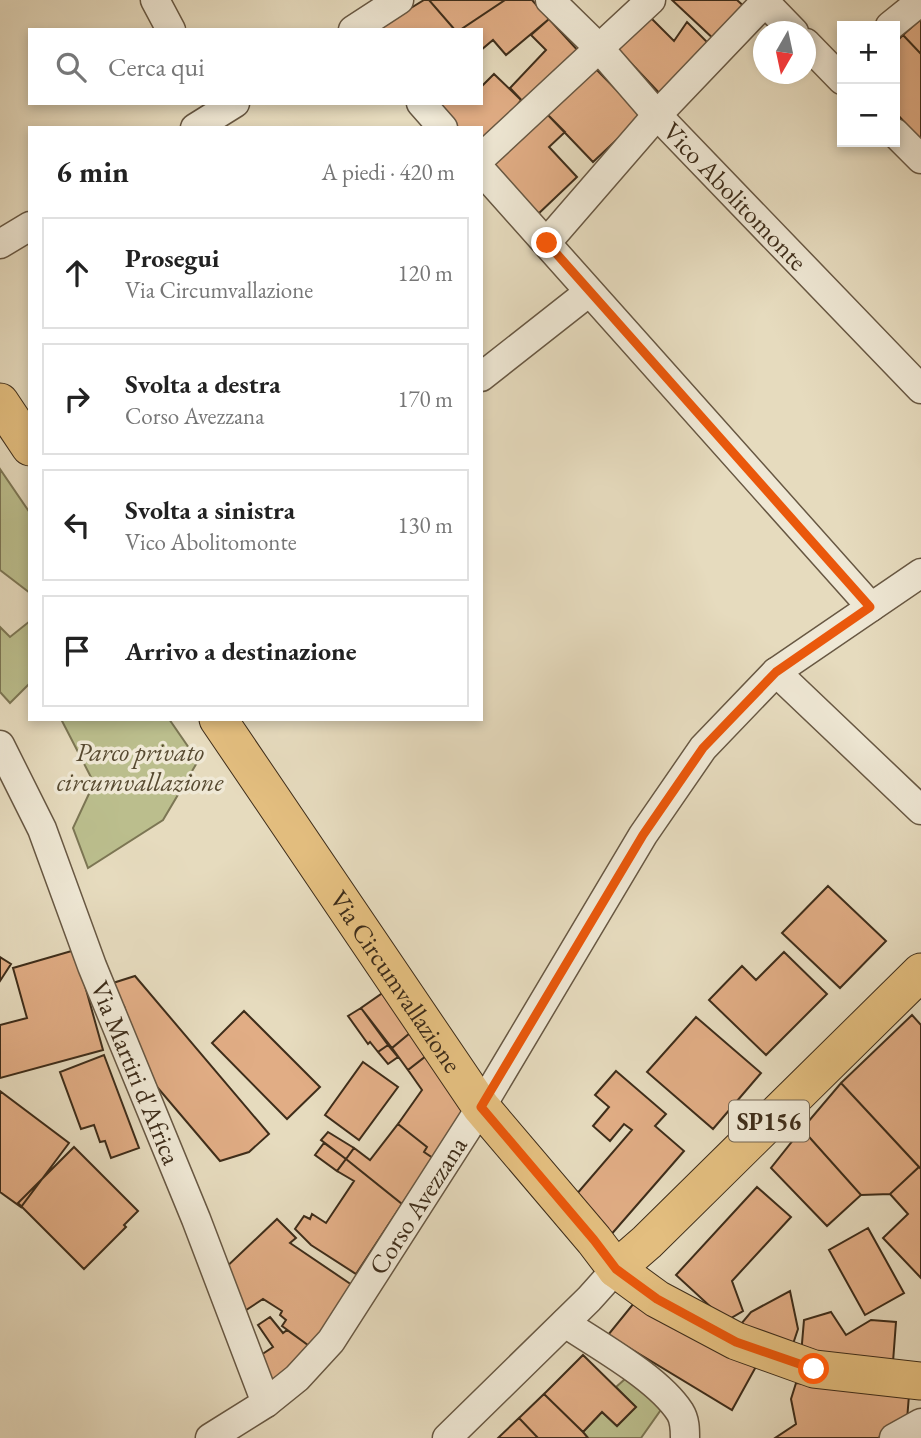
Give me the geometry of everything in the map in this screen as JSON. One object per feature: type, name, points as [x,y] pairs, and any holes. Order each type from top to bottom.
[{"type":"main road","points":[[0,402],[28,444]]},
{"type":"main road","name":"Via Circumvallazione","points":[[219,721],[481,1107],[616,1269],[657,1299],[736,1342],[814,1369],[921,1381]]},
{"type":"main road","name":"SP156","points":[[616,1269],[647,1242],[921,972]]},
{"type":"street","points":[[155,0],[170,28]]},
{"type":"street","points":[[356,28],[399,0]]},
{"type":"street","name":"Vico Abolitomonte","points":[[550,0],[598,47],[657,115],[921,389]]},
{"type":"street","points":[[483,156],[651,0]]},
{"type":"street","points":[[547,243],[657,115],[764,1],[783,21]]},
{"type":"street","points":[[896,21],[921,1]]},
{"type":"street","points":[[816,52],[837,69]]},
{"type":"street","points":[[423,105],[441,126]]},
{"type":"street","points":[[900,138],[921,159]]},
{"type":"street","points":[[483,172],[870,607]]},
{"type":"street","points":[[0,244],[28,227]]},
{"type":"street","points":[[483,375],[589,292]]},
{"type":"street","name":"Corso Avezzana","points":[[210,1438],[238,1431],[297,1378],[331,1341],[481,1107],[643,835],[703,748],[776,672],[921,573]]},
{"type":"street","points":[[776,672],[921,810]]},
{"type":"street","name":"Via Martiri d'Africa","points":[[0,745],[42,830],[92,966],[196,1219],[266,1404]]},
{"type":"street","name":"SP156","points":[[447,1438],[565,1323],[616,1269]]},
{"type":"street","points":[[565,1323],[649,1380],[669,1398],[681,1414],[685,1438]]},
{"type":"street","points":[[894,1438],[921,1423]]},
{"type":"green space","points":[[0,469],[28,510],[28,591],[0,570]]},
{"type":"green space","name":"Parco privato circumvallazione","points":[[28,623],[28,685],[10,703],[0,692],[0,627],[10,637]]},
{"type":"green space","name":"Parco privato circumvallazione","points":[[62,721],[170,721],[198,761],[163,820],[88,868],[73,828],[94,783]]},
{"type":"green space","points":[[625,1379],[665,1404],[641,1438],[588,1438],[583,1432],[602,1412],[617,1426],[636,1407],[616,1387]]},
{"type":"building","points":[[424,0],[429,0],[453,28],[378,28]]},
{"type":"building","points":[[429,0],[505,0],[463,28],[453,28]]},
{"type":"building","points":[[505,0],[532,0],[549,19],[506,55],[493,40],[483,48],[483,28],[463,28]]},
{"type":"building","points":[[672,0],[737,0],[748,10],[717,42]]},
{"type":"building","points":[[647,14],[674,41],[687,22],[709,44],[663,97],[612,43]]},
{"type":"building","points":[[549,19],[581,54],[528,107],[510,88],[546,50],[531,35]]},
{"type":"building","points":[[921,19],[921,54],[903,35]]},
{"type":"building","points":[[903,35],[921,54],[921,140],[900,117],[900,38]]},
{"type":"building","points":[[593,66],[642,116],[593,162],[545,112]]},
{"type":"building","points":[[494,74],[521,100],[483,150],[483,126],[452,126],[433,105],[483,105],[483,85]]},
{"type":"building","points":[[545,112],[565,132],[549,147],[577,177],[536,216],[488,165]]},
{"type":"building","points":[[828,886],[886,941],[840,988],[782,933]]},
{"type":"building","points":[[75,950],[103,1050],[0,1078],[0,1025],[27,1018],[13,968]]},
{"type":"building","points":[[784,952],[827,994],[766,1055],[709,1000],[742,966],[756,980]]},
{"type":"building","points":[[0,957],[11,964],[0,981]]},
{"type":"building","points":[[135,976],[269,1134],[249,1152],[220,1161],[146,1074],[124,1006],[121,1007],[113,983]]},
{"type":"building","points":[[384,992],[410,1033],[392,1048],[361,1008]]},
{"type":"building","points":[[361,1008],[388,1045],[378,1052],[370,1042],[368,1044],[348,1016]]},
{"type":"building","points":[[244,1011],[320,1087],[287,1119],[212,1043]]},
{"type":"building","points":[[912,1015],[921,1025],[921,1169],[841,1083]]},
{"type":"building","points":[[696,1017],[761,1073],[713,1129],[647,1072]]},
{"type":"building","points":[[410,1033],[426,1056],[408,1070],[392,1048]]},
{"type":"building","points":[[388,1045],[398,1057],[388,1064],[378,1052]]},
{"type":"building","points":[[104,1055],[139,1148],[111,1158],[105,1141],[100,1142],[94,1125],[81,1129],[60,1072]]},
{"type":"building","points":[[426,1056],[463,1113],[433,1158],[424,1152],[427,1147],[398,1124],[422,1090],[408,1070]]},
{"type":"building","points":[[363,1062],[398,1087],[359,1140],[325,1115]]},
{"type":"building","points":[[616,1071],[666,1114],[655,1126],[684,1151],[609,1237],[569,1203],[632,1130],[624,1124],[610,1141],[593,1126],[609,1107],[595,1095]]},
{"type":"building","points":[[841,1083],[919,1167],[890,1194],[861,1195],[802,1129]]},
{"type":"building","points":[[0,1091],[69,1143],[21,1207],[0,1192]]},
{"type":"building","points":[[398,1124],[427,1147],[424,1152],[433,1158],[402,1204],[346,1159],[354,1148],[370,1160]]},
{"type":"building","points":[[802,1129],[861,1195],[827,1226],[771,1168]]},
{"type":"building","points":[[328,1132],[354,1148],[346,1159],[321,1140]]},
{"type":"building","points":[[324,1143],[346,1159],[337,1171],[315,1155]]},
{"type":"building","points":[[74,1147],[138,1211],[124,1225],[126,1227],[84,1269],[18,1203]]},
{"type":"building","points":[[346,1159],[402,1204],[356,1274],[311,1245],[295,1229],[304,1216],[310,1219],[312,1214],[326,1223],[354,1181],[337,1171]]},
{"type":"building","points":[[919,1167],[921,1278],[883,1238],[908,1214],[890,1194]]},
{"type":"building","points":[[757,1187],[791,1217],[732,1281],[743,1311],[726,1321],[676,1275]]},
{"type":"building","points":[[277,1219],[296,1238],[290,1243],[352,1285],[312,1348],[282,1326],[286,1320],[280,1315],[282,1311],[263,1299],[237,1316],[220,1273]]},
{"type":"building","points":[[868,1228],[904,1293],[865,1315],[829,1250]]},
{"type":"building","points":[[790,1291],[798,1329],[793,1344],[741,1324],[751,1312]]},
{"type":"building","points":[[634,1303],[758,1363],[732,1410],[608,1335]]},
{"type":"building","points":[[831,1312],[846,1335],[871,1320],[896,1322],[893,1362],[801,1355],[804,1320]]},
{"type":"building","points":[[270,1317],[283,1333],[287,1330],[312,1348],[269,1387],[252,1361],[273,1347],[258,1325]]},
{"type":"building","points":[[583,1355],[636,1407],[617,1426],[602,1412],[583,1432],[544,1394]]},
{"type":"building","points":[[796,1383],[909,1395],[907,1420],[878,1438],[775,1438],[796,1424],[791,1399]]},
{"type":"building","points":[[544,1394],[588,1438],[538,1438],[519,1418]]},
{"type":"building","points":[[519,1418],[538,1438],[498,1438]]},
{"type":"route","points":[[547,243],[870,607],[776,672],[703,748],[643,835],[481,1107],[616,1269],[638,1287],[736,1342],[814,1369]]}]
